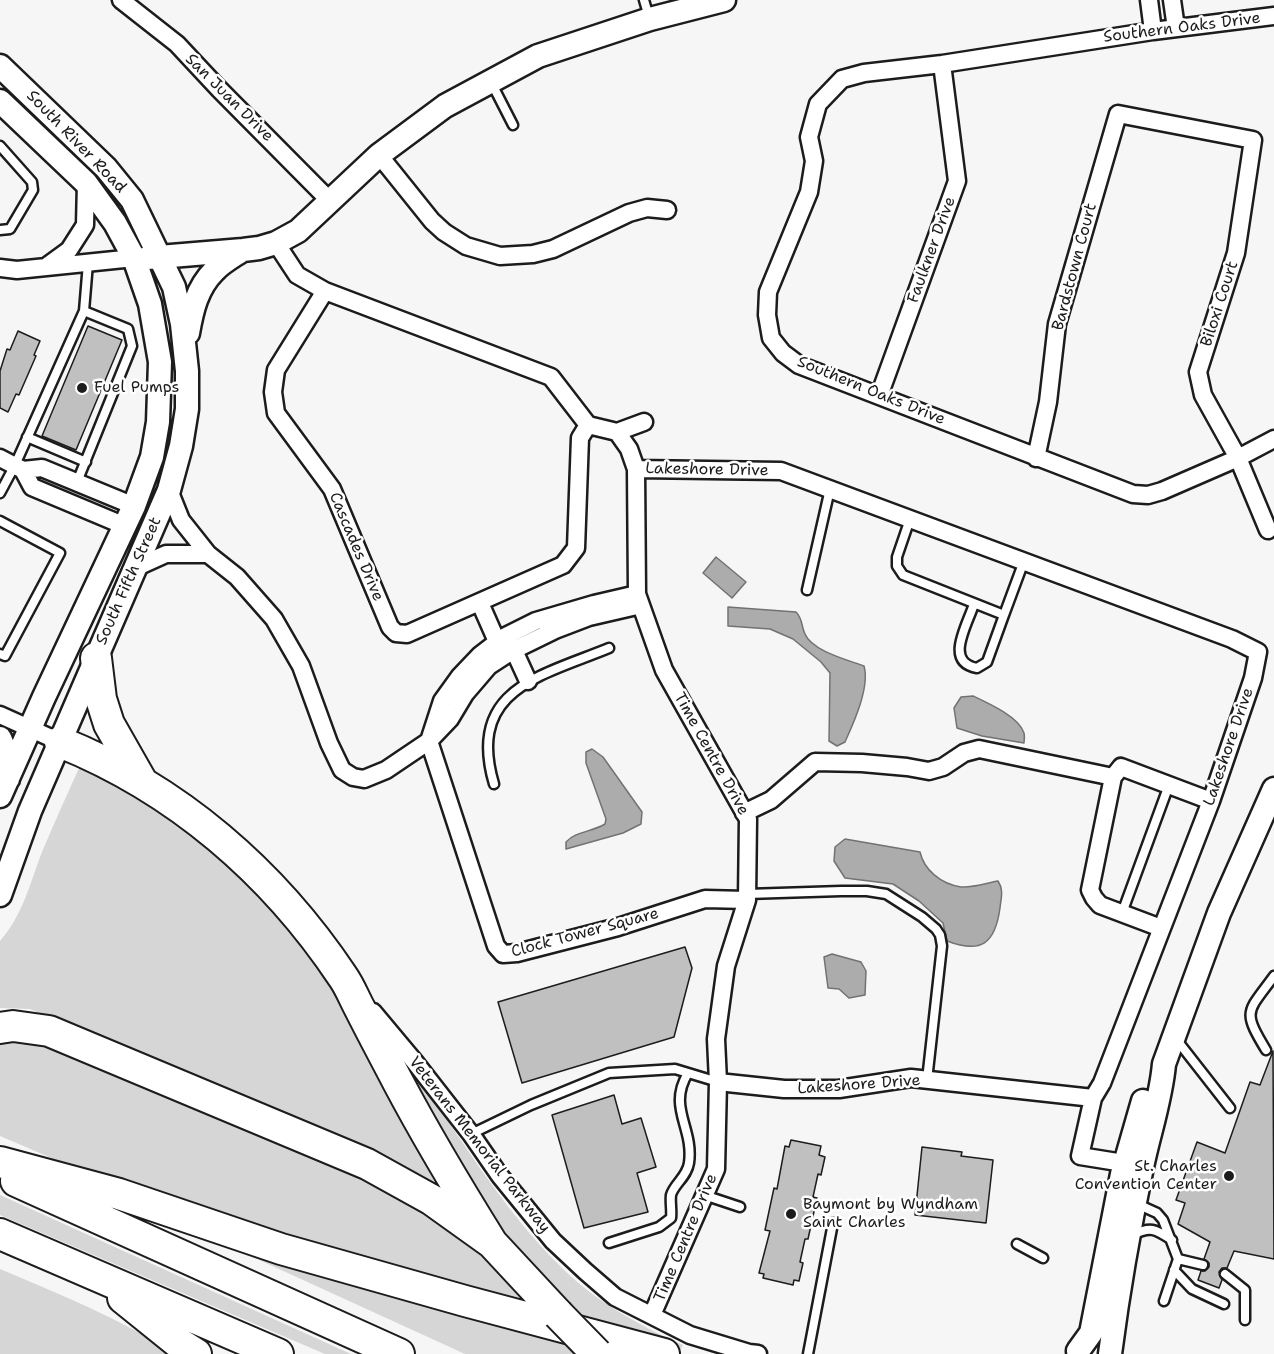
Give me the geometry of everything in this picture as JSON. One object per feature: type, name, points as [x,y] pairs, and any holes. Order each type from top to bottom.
[{"type":"highway","points":[[96,658],[101,699],[110,724],[142,782]]},
{"type":"highway","points":[[60,742],[89,754],[142,782],[193,815],[241,855],[297,916],[344,978],[399,1084],[453,1180],[492,1243],[597,1354]]},
{"type":"highway","points":[[0,1028],[13,1026],[49,1031],[367,1164],[432,1200],[492,1243]]},
{"type":"highway","points":[[0,1162],[119,1194],[281,1249],[664,1354]]},
{"type":"highway","points":[[0,1174],[399,1354]]},
{"type":"highway","points":[[0,1234],[278,1354]]},
{"type":"highway","points":[[93,1274],[180,1344],[196,1354]]},
{"type":"main road","points":[[134,258],[243,250],[276,243],[298,231],[379,155],[445,106],[491,81],[538,56],[647,9],[724,0]]},
{"type":"main road","name":"South River Road","points":[[0,66],[106,168],[132,200],[159,257]]},
{"type":"main road","name":"South River Road","points":[[0,100],[86,183],[115,223],[134,258]]},
{"type":"main road","points":[[185,353],[194,303],[201,288],[214,271],[243,250]]},
{"type":"main road","name":"South Fifth Street","points":[[0,895],[18,842],[169,490],[182,446],[187,409],[182,324],[174,287],[159,257]]},
{"type":"main road","name":"South Fifth Street","points":[[4,788],[129,516],[152,457],[158,422],[160,362],[150,304],[134,258]]},
{"type":"main road","points":[[129,516],[137,535],[135,568]]},
{"type":"main road","points":[[0,738],[4,750],[4,788]]},
{"type":"main road","points":[[1080,1353],[1091,1333],[1133,1164],[1162,1086],[1164,1064],[1219,913],[1274,789]]},
{"type":"main road","points":[[1110,1354],[1134,1203],[1133,1164]]},
{"type":"street","name":"San Juan Drive","points":[[122,0],[177,44],[331,202]]},
{"type":"street","points":[[1149,0],[1153,31]]},
{"type":"street","points":[[1172,0],[1176,28]]},
{"type":"street","name":"Southern Oaks Drive","points":[[1274,16],[1153,31],[942,64],[864,73],[842,79],[818,104],[809,137],[814,161],[809,192],[768,292],[767,315],[771,338],[783,353],[799,365],[1133,494],[1148,495],[1162,491],[1238,458],[1274,439]]},
{"type":"street","name":"Faulkner Drive","points":[[879,396],[957,181],[942,64]]},
{"type":"street","name":"Biloxi Court","points":[[1118,114],[1253,140],[1236,253],[1198,372],[1203,395],[1238,458],[1268,530]]},
{"type":"street","name":"Bardstown Court","points":[[1036,458],[1048,402],[1057,324],[1118,114]]},
{"type":"street","points":[[379,155],[432,221],[444,232],[466,246],[500,256],[533,255],[553,249],[629,213],[647,208],[667,210]]},
{"type":"street","points":[[47,267],[69,250],[85,225],[86,183]]},
{"type":"street","points":[[276,243],[297,275],[325,291],[550,378],[588,424],[617,432],[644,422]]},
{"type":"street","points":[[0,268],[17,270],[134,258]]},
{"type":"street","name":"Cascades Drive","points":[[325,291],[276,370],[273,392],[276,413],[332,489],[390,627],[396,633],[406,634],[562,565],[576,548],[580,438],[588,424]]},
{"type":"street","name":"Time Centre Drive","points":[[617,432],[629,449],[636,469],[639,600],[664,670],[748,819],[747,897],[726,966],[716,1039],[718,1082],[716,1169],[652,1315]]},
{"type":"street","points":[[12,464],[32,487],[129,516]]},
{"type":"street","points":[[12,464],[42,468],[77,482],[129,516]]},
{"type":"street","name":"Lakeshore Drive","points":[[636,469],[781,471],[1232,639],[1257,652],[1253,678],[1211,801],[1102,1083],[1093,1098],[911,1078],[839,1089],[784,1089],[718,1082]]},
{"type":"street","points":[[169,490],[180,520],[208,554],[237,577],[274,619],[301,666],[329,743],[342,770],[353,777],[364,779],[386,771],[429,741],[442,701],[480,655],[507,645],[536,621],[594,604],[639,600]]},
{"type":"street","points":[[135,568],[166,554],[208,554]]},
{"type":"street","points":[[480,603],[495,637],[507,645],[528,681]]},
{"type":"street","points":[[0,715],[60,742]]},
{"type":"street","name":"Clock Tower Square","points":[[429,741],[496,946],[503,954],[517,953],[618,927],[705,899],[747,897]]},
{"type":"street","points":[[744,813],[771,800],[815,762],[896,766],[929,771],[943,767],[964,753],[979,749],[1113,777]]},
{"type":"street","points":[[1161,928],[1100,905],[1090,890],[1113,777],[1120,767],[1211,801]]},
{"type":"street","name":"Veterans Memorial Parkway","points":[[344,978],[414,1061],[471,1134],[500,1176],[554,1241],[615,1297],[690,1335],[758,1354]]},
{"type":"street","points":[[1093,1098],[1080,1155],[1133,1164]]},
{"type":"lane","points":[[491,81],[513,125]]},
{"type":"lane","points":[[0,146],[32,182],[33,190],[9,229],[0,230]]},
{"type":"lane","points":[[0,494],[84,310],[88,262]]},
{"type":"lane","points":[[77,482],[132,346],[128,329],[84,310]]},
{"type":"lane","points":[[27,437],[86,462]]},
{"type":"lane","points":[[807,590],[830,489]]},
{"type":"lane","points":[[910,519],[897,556],[897,566],[903,575],[1004,615]]},
{"type":"lane","points":[[0,520],[60,553],[5,656],[0,654]]},
{"type":"lane","points":[[974,604],[958,650],[959,658],[966,666],[977,668],[987,662],[1023,561]]},
{"type":"lane","points":[[494,784],[487,743],[492,723],[507,696],[528,681],[609,648]]},
{"type":"lane","points":[[1122,913],[1169,785]]},
{"type":"lane","points":[[747,897],[841,891],[886,894],[936,929],[942,946],[927,1080]]},
{"type":"lane","points":[[1266,1050],[1252,1027],[1249,1014],[1254,1003],[1274,976]]},
{"type":"lane","points":[[1174,1036],[1230,1108]]},
{"type":"lane","points":[[471,1134],[531,1105],[609,1072],[675,1069],[718,1082]]},
{"type":"lane","points":[[609,1243],[660,1227],[671,1218],[671,1196],[689,1165],[690,1146],[678,1098],[681,1084],[688,1072]]},
{"type":"lane","points":[[704,1195],[740,1207]]},
{"type":"lane","points":[[1134,1203],[1157,1213],[1163,1220],[1178,1259],[1164,1301]]},
{"type":"lane","points":[[808,1354],[833,1223]]},
{"type":"lane","points":[[1129,1237],[1142,1230],[1154,1229],[1172,1240]]},
{"type":"lane","points":[[1017,1244],[1043,1258]]},
{"type":"lane","points":[[1178,1259],[1203,1265]]},
{"type":"lane","points":[[1174,1270],[1192,1289],[1224,1304]]},
{"type":"lane","points":[[1224,1274],[1245,1290],[1245,1320]]},
{"type":"shaded area","points":[[716,557],[746,582],[732,598],[703,573]]},
{"type":"shaded area","points":[[728,607],[796,612],[800,617],[805,634],[815,645],[831,654],[864,666],[863,694],[845,742],[837,746],[829,741],[830,673],[821,662],[793,639],[770,629],[728,626]]},
{"type":"shaded area","points":[[973,696],[987,702],[1016,721],[1024,733],[1024,743],[982,736],[957,728],[954,708],[961,697]]},
{"type":"shaded area","points":[[592,749],[603,757],[642,812],[641,824],[623,833],[566,849],[566,842],[570,838],[605,824],[606,819],[586,763],[586,752]]},
{"type":"shaded area","points":[[80,766],[142,799],[237,870],[327,978],[464,1211],[75,1028],[30,1009],[0,1008],[0,941],[20,910],[42,852]]},
{"type":"shaded area","points":[[845,839],[920,852],[929,870],[947,883],[961,887],[998,881],[1002,891],[1000,908],[998,920],[990,938],[977,946],[959,945],[947,941],[943,923],[919,901],[893,884],[845,878],[834,861],[835,847]]},
{"type":"shaded area","points":[[832,954],[861,962],[866,971],[865,995],[849,998],[839,989],[828,988],[824,957]]},
{"type":"shaded area","points":[[28,1040],[50,1045],[370,1175],[468,1239],[533,1306],[161,1200],[0,1136],[0,1042]]},
{"type":"shaded area","points":[[403,1057],[498,1194],[540,1245],[590,1292],[635,1321],[683,1345],[681,1349],[575,1321],[496,1228],[398,1059]]},
{"type":"shaded area","points":[[0,1195],[351,1354],[325,1354],[0,1215]]},
{"type":"shaded area","points":[[198,1232],[570,1340],[585,1354],[465,1354]]},
{"type":"shaded area","points":[[0,1269],[112,1318],[176,1354],[0,1354]]},
{"type":"building","name":"Fuel Pumps","points":[[88,326],[122,340],[76,450],[42,436]]},
{"type":"building","points":[[18,331],[40,341],[19,395],[16,394],[8,412],[0,408],[0,371],[7,349],[10,350]]},
{"type":"building","points":[[685,947],[692,968],[674,1037],[522,1083],[498,1002]]},
{"type":"building","name":"St. Charles Convention Center","points":[[1273,1051],[1274,1259],[1234,1251],[1227,1268],[1222,1268],[1219,1272],[1222,1280],[1219,1288],[1198,1280],[1201,1271],[1209,1267],[1209,1263],[1204,1259],[1210,1242],[1178,1224],[1185,1203],[1176,1200],[1197,1142],[1225,1153],[1250,1082],[1260,1085]]},
{"type":"building","points":[[614,1095],[622,1124],[641,1118],[656,1167],[637,1173],[648,1212],[584,1228],[552,1115]]},
{"type":"building","name":"Baymont by Wyndham Saint Charles","points":[[791,1140],[821,1146],[819,1155],[825,1157],[821,1175],[818,1174],[813,1197],[817,1198],[808,1239],[805,1239],[800,1262],[803,1263],[799,1281],[794,1280],[793,1285],[763,1278],[764,1274],[759,1273],[770,1231],[765,1230],[774,1188],[777,1189],[785,1146],[789,1147]]},
{"type":"building","points":[[922,1147],[962,1152],[961,1156],[993,1160],[986,1223],[915,1215]]},
{"type":"place","name":"Fuel Pumps","points":[[82,388]]},
{"type":"place","name":"St. Charles Convention Center","points":[[1229,1176]]},
{"type":"place","name":"Baymont by Wyndham Saint Charles","points":[[791,1214]]}]
